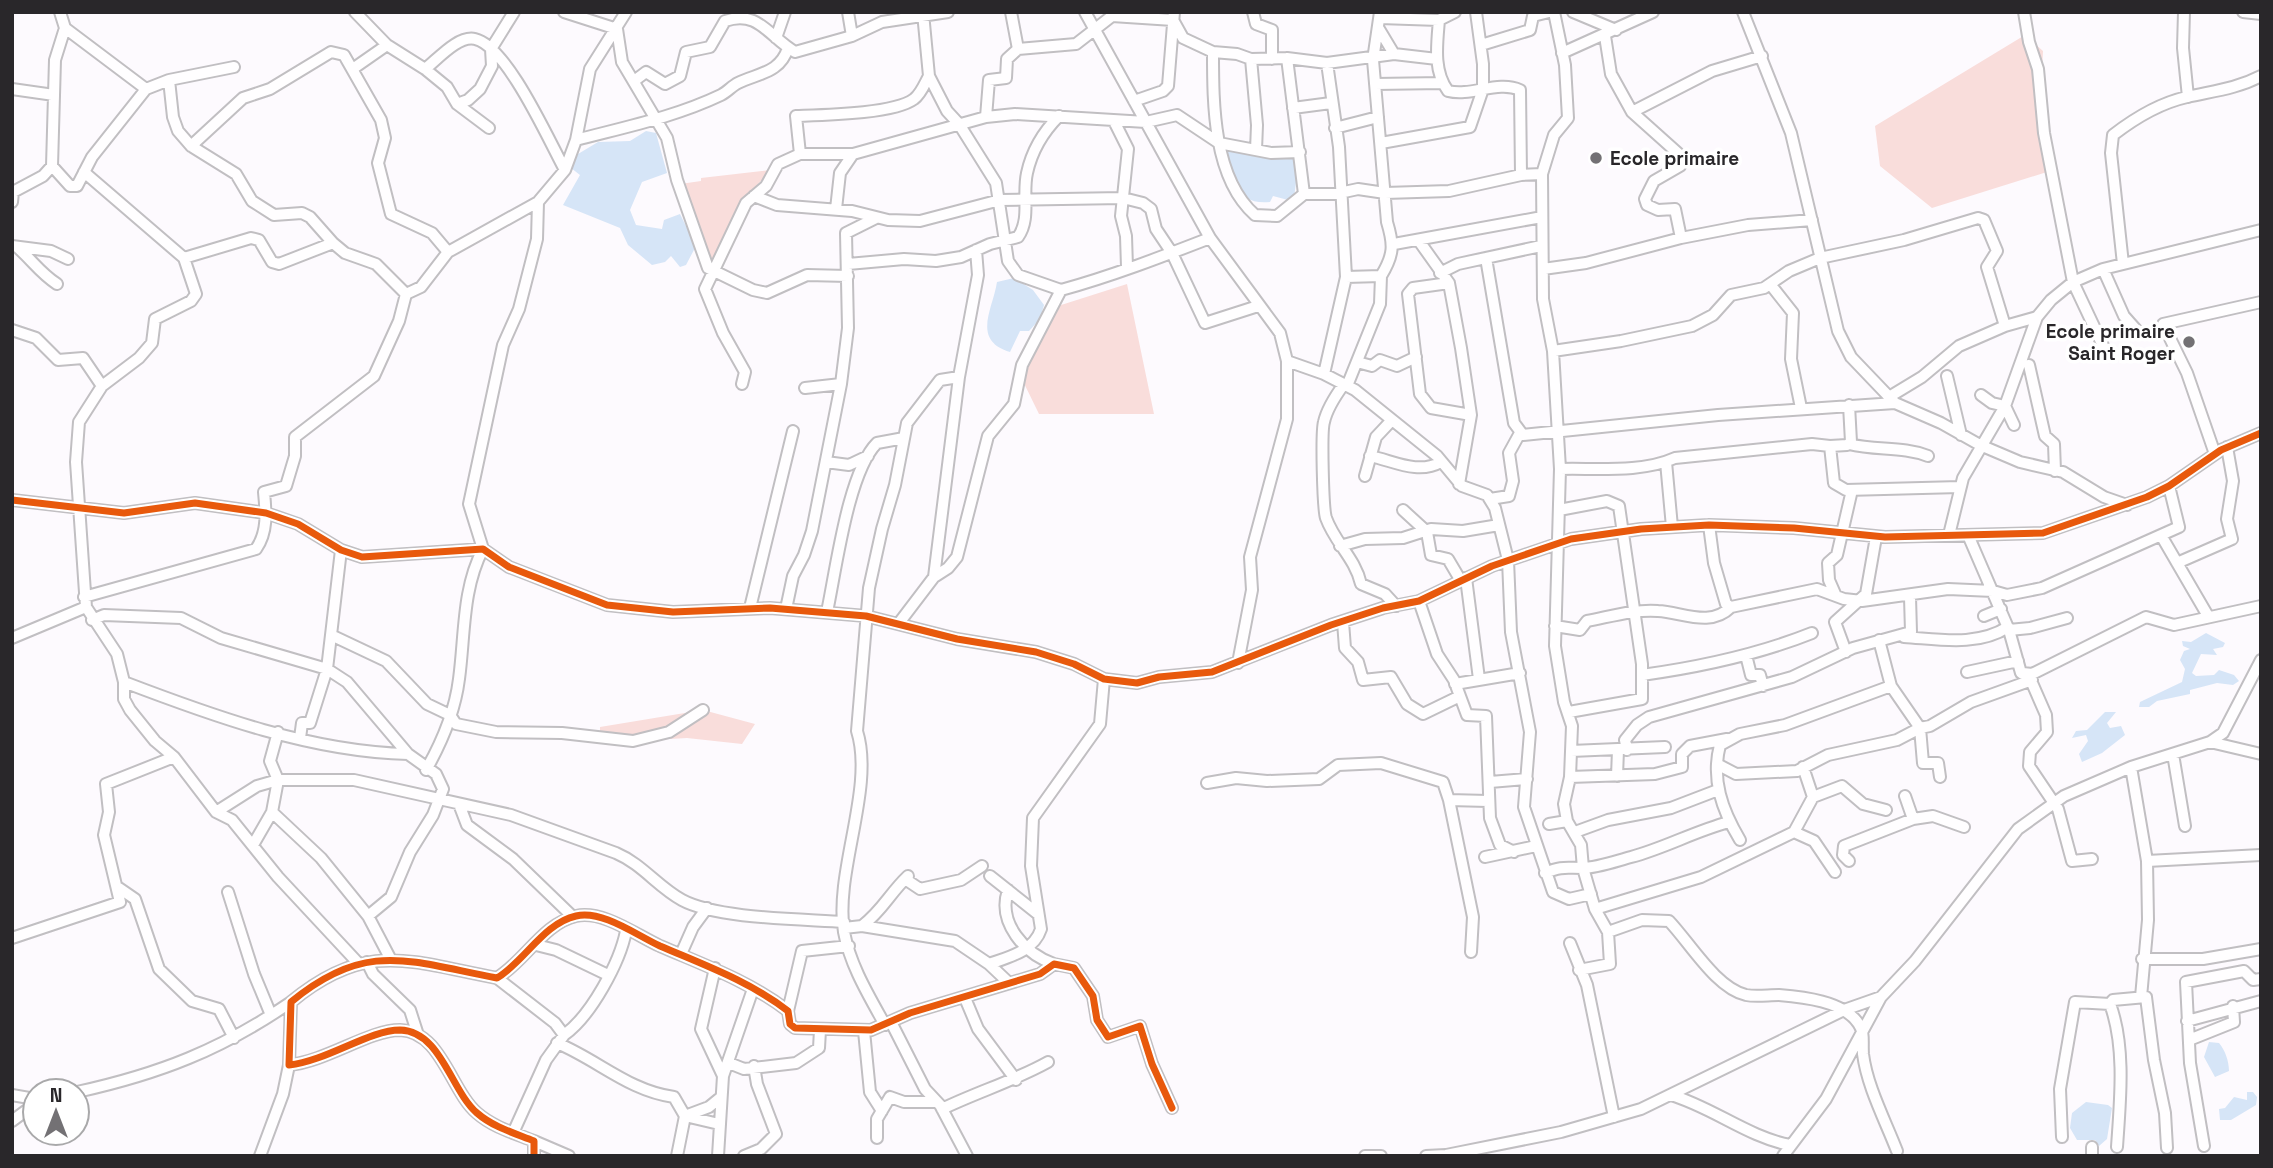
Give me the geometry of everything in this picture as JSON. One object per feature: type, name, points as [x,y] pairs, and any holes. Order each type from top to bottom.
[{"type":"street","points":[[12,202],[13,192],[43,176],[52,166],[55,60],[65,28],[60,12]]},
{"type":"street","points":[[355,12],[387,45],[425,69],[447,87],[457,104],[489,128]]},
{"type":"street","points":[[457,104],[468,100],[480,89],[492,66],[491,48],[514,12]]},
{"type":"street","points":[[564,12],[617,29]]},
{"type":"street","points":[[12,638],[85,602],[256,549],[263,539],[266,513],[264,492],[286,486],[295,456],[295,437],[374,376],[398,321],[406,294],[421,287],[448,252],[538,202],[565,170],[576,140],[590,69],[626,12]]},
{"type":"street","points":[[776,38],[785,12]]},
{"type":"street","points":[[848,12],[852,36]]},
{"type":"street","points":[[634,81],[646,72],[664,84],[680,76],[686,52],[710,47],[725,21],[738,16],[748,15],[762,23],[795,52],[852,36],[882,22],[948,12]]},
{"type":"street","points":[[1011,12],[1018,49]]},
{"type":"street","points":[[1085,12],[1210,237],[1280,333],[1287,361],[1287,419],[1253,542],[1250,558],[1252,590],[1238,663]]},
{"type":"street","points":[[1252,12],[1256,24],[1272,30],[1272,59]]},
{"type":"street","points":[[1379,20],[1438,20],[1455,12]]},
{"type":"street","points":[[1381,143],[1470,127],[1483,89],[1476,12]]},
{"type":"street","points":[[1481,45],[1530,30],[1533,16],[1552,12],[1562,53],[1568,118],[1554,135],[1542,174],[1541,246],[1543,299],[1553,351],[1560,469],[1555,626],[1563,702],[1569,712],[1571,751],[1570,778],[1564,804],[1567,821],[1581,845],[1583,868],[1595,909],[1608,932],[1611,964],[1579,970]]},
{"type":"street","points":[[1573,12],[1616,30]]},
{"type":"street","points":[[1562,53],[1605,36],[1653,12]]},
{"type":"street","points":[[1743,12],[1791,134],[1844,348],[1892,400],[1980,445],[2020,462],[2055,471],[2127,505]]},
{"type":"street","points":[[2024,12],[2029,42],[2038,69],[2044,133],[2073,282],[2105,350]]},
{"type":"street","points":[[2184,12],[2183,48],[2188,97]]},
{"type":"street","points":[[2243,12],[2261,14]]},
{"type":"street","points":[[923,15],[929,76],[947,111],[959,124],[990,173],[1000,200],[1007,261],[1018,275],[1061,290],[1113,276],[1127,267],[1172,253],[1210,237]]},
{"type":"street","points":[[986,117],[986,85],[989,80],[1006,78],[1007,59],[1018,49],[1076,44],[1112,16],[1173,16]]},
{"type":"street","points":[[1173,16],[1183,38],[1213,52],[1237,54],[1251,59],[1287,58],[1326,63],[1373,60],[1394,54],[1437,59]]},
{"type":"street","points":[[1134,101],[1163,91],[1168,86],[1173,16]]},
{"type":"street","points":[[1379,20],[1394,54]]},
{"type":"street","points":[[1379,20],[1373,43],[1373,60],[1387,222],[1394,244],[1392,258],[1381,276],[1380,304],[1357,362],[1329,408],[1322,433],[1324,509],[1340,546],[1357,565],[1361,584],[1385,594],[1396,606]]},
{"type":"street","points":[[1438,20],[1437,59],[1443,83],[1448,91],[1458,93],[1483,89],[1520,90],[1521,175]]},
{"type":"street","points":[[65,28],[146,89]]},
{"type":"street","points":[[617,29],[622,62],[667,138],[677,180],[708,268],[714,273],[767,293],[807,275],[904,259],[936,261],[1018,237],[1025,227],[1027,173],[1042,133],[1059,116]]},
{"type":"street","points":[[1605,36],[1611,74],[1632,112],[1680,155],[1680,166],[1654,181],[1645,198],[1647,205],[1654,209],[1675,209],[1681,238]]},
{"type":"street","points":[[425,69],[465,39],[475,39],[491,48],[513,74],[565,170]]},
{"type":"street","points":[[354,68],[387,45]]},
{"type":"street","points":[[576,140],[656,119],[724,93],[737,83],[760,77],[784,60],[788,48]]},
{"type":"street","points":[[191,146],[230,107],[249,93],[270,89],[331,52],[344,55],[354,68],[381,120],[385,138],[378,163],[391,214],[432,233],[448,252]]},
{"type":"street","points":[[1213,52],[1219,143],[1238,195],[1255,215],[1277,216],[1304,194],[1359,189],[1385,194],[1450,191],[1521,175],[1542,174]]},
{"type":"street","points":[[1632,112],[1712,71],[1762,56]]},
{"type":"street","points":[[1287,58],[1304,194]]},
{"type":"street","points":[[1251,59],[1256,150]]},
{"type":"street","points":[[1324,373],[1346,277],[1342,191],[1326,63]]},
{"type":"street","points":[[52,166],[70,186],[77,186],[92,157],[146,89],[169,80],[234,67]]},
{"type":"street","points":[[800,154],[796,116],[841,114],[905,103],[916,98],[929,76]]},
{"type":"street","points":[[2123,264],[2111,141],[2127,124],[2170,102],[2230,90],[2261,76]]},
{"type":"street","points":[[169,80],[173,117],[178,131],[191,146],[236,174],[252,201],[274,215],[302,213],[310,216],[345,253],[376,264],[406,294]]},
{"type":"street","points":[[1375,84],[1443,83]]},
{"type":"street","points":[[12,89],[54,95]]},
{"type":"street","points":[[1293,108],[1331,103]]},
{"type":"street","points":[[742,384],[746,372],[723,333],[705,289],[746,203],[766,186],[778,164],[800,154],[853,153],[986,117],[1015,114],[1146,122],[1177,115],[1219,143],[1256,150],[1300,152]]},
{"type":"street","points":[[1335,128],[1378,117]]},
{"type":"street","points":[[1114,121],[1128,149],[1121,216],[1126,236],[1127,267]]},
{"type":"street","points":[[836,209],[840,173],[853,153]]},
{"type":"street","points":[[85,172],[184,258],[196,294],[191,302],[155,319],[152,343],[139,358],[102,386],[79,422],[76,462],[85,602],[92,620],[117,654],[124,682],[124,699],[155,741],[174,757],[216,812],[232,820],[373,974],[410,1010],[418,1035],[445,1065],[474,1111],[490,1123],[569,1156]]},
{"type":"street","points":[[754,196],[778,205],[825,211],[836,209],[876,218],[920,221],[1000,200],[1123,198],[1143,203],[1151,209],[1156,229],[1172,253],[1205,323],[1258,306]]},
{"type":"street","points":[[538,202],[537,239],[519,309],[500,357],[469,504],[483,549],[509,567],[607,604],[673,612],[750,608],[866,616],[899,622],[957,639],[1036,652],[1074,664],[1104,679],[1137,683],[1159,677],[1206,673],[1343,622],[1419,601],[1508,560],[1558,543],[1621,532],[1709,525],[1794,528],[1876,537],[2043,533],[2127,505],[2169,486],[2214,454],[2261,433]]},
{"type":"street","points":[[1394,244],[1542,216]]},
{"type":"street","points":[[786,609],[793,576],[812,531],[841,384],[848,328],[847,229],[876,218]]},
{"type":"street","points":[[1553,351],[1621,341],[1692,326],[1713,315],[1731,296],[1758,290],[1789,271],[1820,258],[1904,240],[1982,218],[1997,251],[1987,267],[2005,326]]},
{"type":"street","points":[[1543,269],[1586,263],[1681,238],[1748,225],[1812,220]]},
{"type":"street","points":[[1949,535],[1960,487],[1980,445],[2005,406],[2037,317],[2073,282],[2103,269],[2261,230]]},
{"type":"street","points":[[184,258],[251,237],[259,240],[272,262],[279,264],[333,243]]},
{"type":"street","points":[[1419,241],[1449,283],[1471,415],[1459,484]]},
{"type":"street","points":[[15,246],[51,251],[68,259]]},
{"type":"street","points":[[15,246],[29,257],[38,271],[57,284]]},
{"type":"street","points":[[1440,273],[1458,264],[1541,246]]},
{"type":"street","points":[[933,577],[958,377],[978,275],[976,250]]},
{"type":"street","points":[[1486,258],[1514,423],[1520,433],[1529,435],[1892,400],[1959,346],[2005,326],[2037,317]]},
{"type":"street","points":[[2103,269],[2124,316],[2140,334]]},
{"type":"street","points":[[1346,277],[1381,276]]},
{"type":"street","points":[[1449,283],[1413,288],[1408,294],[1420,394],[1428,406],[1471,415]]},
{"type":"street","points":[[1770,284],[1793,313],[1791,359],[1801,408]]},
{"type":"street","points":[[899,622],[933,577],[948,568],[960,552],[988,436],[1014,404],[1022,365],[1061,290]]},
{"type":"street","points":[[2214,454],[2187,373],[2163,324],[2261,302]]},
{"type":"street","points":[[12,330],[36,338],[58,360],[83,358],[102,386]]},
{"type":"street","points":[[1357,362],[1372,366],[1380,360],[1397,366],[1416,357]]},
{"type":"street","points":[[1287,361],[1324,373],[1345,385],[1392,420],[1441,462],[1459,484],[1485,493],[1490,499],[1508,560],[1511,632],[1530,732],[1524,807],[1553,892],[1562,898],[1591,894]]},
{"type":"street","points":[[2029,365],[2045,436],[2054,444],[2055,471]]},
{"type":"street","points":[[1947,376],[1961,435]]},
{"type":"street","points":[[958,377],[940,380],[913,412],[904,438],[869,588],[857,731],[862,744],[859,800],[849,857],[844,925],[858,972],[967,1156]]},
{"type":"street","points":[[805,388],[841,384]]},
{"type":"street","points":[[1981,395],[1992,403],[2005,406]]},
{"type":"street","points":[[1849,405],[1849,444]]},
{"type":"street","points":[[2005,406],[2014,425]]},
{"type":"street","points":[[1365,477],[1377,435],[1392,420]]},
{"type":"street","points":[[750,608],[793,431]]},
{"type":"street","points":[[1490,499],[1509,496],[1513,481],[1509,453],[1520,433]]},
{"type":"street","points":[[827,612],[851,502],[868,456],[877,443],[904,438]]},
{"type":"street","points":[[1560,469],[1666,462],[1675,458],[1800,444],[1849,444],[1874,450],[1908,448],[1928,456]]},
{"type":"street","points":[[1830,446],[1834,483],[1852,490],[1960,487]]},
{"type":"street","points":[[2177,563],[2232,540],[2227,519],[2233,481],[2227,447]]},
{"type":"street","points":[[826,462],[849,465],[868,456]]},
{"type":"street","points":[[1370,456],[1416,468],[1430,467],[1441,462]]},
{"type":"street","points":[[1666,462],[1672,527]]},
{"type":"street","points":[[1555,626],[1580,630],[1587,621],[1632,612],[1657,611],[1697,619],[1725,613],[1731,607],[1810,589],[1861,601],[1910,597],[1948,589],[1993,591],[2007,595],[2042,588],[2061,576],[2162,537],[2179,527],[2169,486]]},
{"type":"street","points":[[1836,596],[1829,580],[1828,563],[1837,555],[1852,490]]},
{"type":"street","points":[[12,500],[124,513],[195,503],[266,513],[298,524],[341,550],[362,557],[483,549]]},
{"type":"street","points":[[1559,510],[1607,501],[1619,506],[1642,675],[1642,699],[1649,718]]},
{"type":"street","points":[[1403,510],[1427,532],[1431,555],[1448,559],[1464,580],[1479,679]]},
{"type":"street","points":[[1340,546],[1365,539],[1403,538],[1447,529],[1465,531],[1499,525]]},
{"type":"street","points":[[1709,525],[1714,562],[1727,604],[1731,607]]},
{"type":"street","points":[[1968,535],[2009,629],[2021,673],[2032,680],[2048,725],[2047,732],[2028,757],[2028,766],[2053,802],[2064,826],[2067,862],[2092,859]]},
{"type":"street","points":[[1846,652],[1835,622],[1861,601],[1872,568],[1876,537]]},
{"type":"street","points":[[2162,537],[2208,616]]},
{"type":"street","points":[[426,769],[440,746],[460,678],[471,572],[483,549]]},
{"type":"street","points":[[300,738],[302,723],[310,723],[327,669],[341,550]]},
{"type":"street","points":[[1617,776],[1625,740],[1637,725],[1649,718],[1805,672],[1846,652],[1913,630],[1910,597]]},
{"type":"street","points":[[1419,601],[1437,654],[1455,684],[1458,697],[1468,716],[1486,716],[1490,818],[1500,845],[1514,852]]},
{"type":"street","points":[[2021,673],[2032,674],[2146,617],[2170,625],[2261,606]]},
{"type":"street","points":[[1984,616],[2001,609]]},
{"type":"street","points":[[92,620],[104,615],[181,618],[221,638],[327,669],[347,682],[408,754],[436,774],[443,789],[440,799],[410,852],[391,897],[368,916]]},
{"type":"street","points":[[1894,636],[1967,640],[1995,636],[2009,629],[2067,618]]},
{"type":"street","points":[[1343,622],[1345,648],[1358,662],[1363,680],[1391,677],[1407,704],[1423,714],[1458,697]]},
{"type":"street","points":[[1642,675],[1686,669],[1746,655],[1812,633]]},
{"type":"street","points":[[331,635],[386,661],[427,704],[450,715],[456,724],[496,732],[562,733],[633,741],[669,732],[704,710]]},
{"type":"street","points":[[1880,640],[1891,686],[1920,728],[1923,763],[1938,763],[1940,777]]},
{"type":"street","points":[[1746,655],[1751,675],[1760,675],[1763,686]]},
{"type":"street","points":[[1783,1156],[1826,1099],[1881,997],[1915,961],[2018,829],[2053,802],[2131,767],[2210,742],[2223,733],[2261,660]]},
{"type":"street","points":[[1967,672],[2018,661]]},
{"type":"street","points":[[1455,684],[1520,673]]},
{"type":"street","points":[[989,964],[1027,948],[1038,937],[1041,929],[1031,866],[1032,818],[1100,724],[1104,679]]},
{"type":"street","points":[[1717,764],[1736,774],[1779,774],[1797,771],[1828,755],[1897,740],[1930,726],[1971,702],[2032,680]]},
{"type":"street","points":[[124,682],[210,714],[300,738],[372,754],[408,754]]},
{"type":"street","points":[[2249,685],[2261,690]]},
{"type":"street","points":[[1570,778],[1655,774],[1682,766],[1682,754],[1690,746],[1727,739],[1756,728],[1785,725],[1891,686]]},
{"type":"street","points":[[1569,712],[1642,699]]},
{"type":"street","points":[[253,845],[272,812],[278,780],[270,761],[278,732]]},
{"type":"street","points":[[1727,739],[1720,745],[1717,790],[1729,822],[1740,840]]},
{"type":"street","points":[[2210,742],[2261,754]]},
{"type":"street","points":[[1571,751],[1665,747]]},
{"type":"street","points":[[2173,754],[2185,826]]},
{"type":"street","points":[[12,938],[116,905],[121,900],[104,835],[110,812],[106,784],[174,757]]},
{"type":"street","points":[[1207,783],[1236,778],[1267,781],[1319,779],[1338,765],[1381,763],[1443,782],[1472,917],[1471,952]]},
{"type":"street","points":[[1803,766],[1814,797]]},
{"type":"street","points":[[2131,767],[2147,862],[2148,920],[2140,998]]},
{"type":"street","points":[[1489,782],[1527,779]]},
{"type":"street","points":[[216,812],[257,786],[278,780],[354,780],[512,815],[617,853],[632,860],[685,902],[707,908],[862,926],[956,941],[989,964],[1008,982]]},
{"type":"street","points":[[1595,909],[1701,877],[1794,832],[1814,797],[1842,786],[1863,804],[1886,810]]},
{"type":"street","points":[[1575,832],[1608,820],[1671,808],[1717,790]]},
{"type":"street","points":[[1905,796],[1913,819]]},
{"type":"street","points":[[1449,800],[1488,801]]},
{"type":"street","points":[[459,804],[467,825],[513,859],[572,916],[602,918],[626,931],[715,968],[788,1011]]},
{"type":"street","points":[[272,812],[321,858],[368,916],[390,958]]},
{"type":"street","points":[[1849,860],[1843,855],[1844,846],[1913,819],[1933,816],[1964,827]]},
{"type":"street","points":[[1549,824],[1567,821]]},
{"type":"street","points":[[1545,873],[1565,865],[1583,868],[1634,856],[1675,842],[1691,832],[1729,822]]},
{"type":"street","points":[[1794,832],[1814,841],[1835,872]]},
{"type":"street","points":[[1485,857],[1536,846]]},
{"type":"street","points":[[2147,862],[2261,855]]},
{"type":"street","points":[[862,926],[881,912],[891,892],[906,877],[920,889],[961,880],[982,866]]},
{"type":"street","points":[[990,876],[1038,914]]},
{"type":"street","points":[[119,888],[135,899],[159,970],[192,1001],[219,1009],[234,1038]]},
{"type":"street","points":[[1008,890],[1004,903],[1007,921],[1027,948],[1055,964],[1074,968],[1093,996],[1097,1020],[1108,1037],[1140,1026],[1152,1064],[1172,1108]]},
{"type":"street","points":[[228,892],[254,974],[271,1015]]},
{"type":"street","points":[[681,954],[693,927],[707,908]]},
{"type":"street","points":[[497,978],[572,916]]},
{"type":"street","points":[[1608,932],[1642,920],[1669,922],[1716,976],[1745,995],[1782,995],[1844,1010],[1858,1022],[1862,1032],[1863,1056],[1897,1151]]},
{"type":"street","points":[[513,1133],[546,1060],[621,954],[626,931]]},
{"type":"street","points":[[1570,943],[1587,985],[1614,1117]]},
{"type":"street","points":[[536,944],[556,950],[608,975]]},
{"type":"street","points":[[849,946],[802,951],[788,1011],[792,1027],[864,1031],[910,1013],[1040,974],[1055,964]]},
{"type":"street","points":[[2142,959],[2203,959],[2261,950]]},
{"type":"street","points":[[91,1088],[190,1060],[234,1038],[271,1015],[323,977],[363,963],[390,958],[497,978],[555,1023],[561,1039],[626,1082],[674,1097],[685,1116],[677,1156]]},
{"type":"street","points":[[715,968],[701,1028],[714,1063],[723,1076]]},
{"type":"street","points":[[2204,1146],[2189,1040],[2186,982],[2245,971],[2253,980],[2261,979]]},
{"type":"street","points":[[718,1156],[723,1076],[753,989]]},
{"type":"street","points":[[1426,1156],[1446,1155],[1562,1132],[1614,1117],[1671,1095],[1844,1010],[1881,997]]},
{"type":"street","points":[[965,998],[983,1037],[1016,1080]]},
{"type":"street","points":[[2062,1137],[2060,1089],[2075,1002],[2110,1004],[2113,1000],[2148,998],[2154,1060],[2165,1113],[2167,1148]]},
{"type":"street","points":[[2187,1021],[2233,1006],[2261,1001]]},
{"type":"street","points":[[260,1156],[284,1094],[289,1066],[291,1002]]},
{"type":"street","points":[[2110,1004],[2118,1046],[2120,1104],[2117,1147]]},
{"type":"street","points":[[2189,1040],[2234,1022],[2233,1006]]},
{"type":"street","points":[[289,1066],[312,1062],[388,1031],[402,1030],[418,1035]]},
{"type":"street","points":[[729,1063],[744,1069],[796,1063],[806,1059],[819,1048],[820,1030]]},
{"type":"street","points":[[864,1031],[870,1092],[882,1111]]},
{"type":"street","points":[[877,1138],[877,1119],[890,1097],[904,1102],[939,1105],[1016,1080],[1048,1062]]},
{"type":"street","points":[[744,1156],[767,1144],[776,1134],[757,1084],[754,1066]]},
{"type":"street","points":[[1671,1095],[1691,1101],[1774,1142],[1790,1145]]},
{"type":"street","points":[[685,1116],[709,1107],[720,1098]]},
{"type":"street","points":[[685,1116],[719,1124]]},
{"type":"street","points":[[534,1141],[534,1156]]},
{"type":"street","points":[[767,1144],[773,1156]]},
{"type":"street","points":[[1365,1156],[1381,1156]]},
{"type":"shaded area","points":[[2025,35],[2043,51],[2039,126],[2047,172],[1932,208],[1880,166],[1875,126]]},
{"type":"shaded area","points":[[771,170],[748,195],[710,265],[701,266],[702,246],[680,184],[701,181],[701,178]]},
{"type":"shaded area","points":[[1127,284],[1154,414],[1039,414],[1017,369],[1058,306]]},
{"type":"shaded area","points":[[703,710],[755,724],[742,744],[687,738],[600,743],[600,727]]},
{"type":"water","points":[[646,131],[656,133],[667,173],[642,182],[630,210],[636,225],[662,229],[664,220],[680,214],[696,246],[686,265],[680,267],[671,256],[665,262],[652,265],[628,245],[620,228],[563,205],[580,175],[571,168],[578,154],[598,142],[630,141]]},
{"type":"water","points":[[1225,150],[1299,159],[1294,198],[1288,200],[1273,196],[1270,202],[1250,199],[1238,188]]},
{"type":"water","points":[[1014,278],[1033,290],[1044,305],[1040,319],[1029,331],[1020,331],[1010,352],[998,347],[991,340],[987,323],[997,282]]},
{"type":"water","points":[[2206,633],[2225,643],[2223,647],[2213,649],[2217,655],[2201,654],[2192,673],[2196,676],[2214,675],[2219,670],[2234,675],[2239,681],[2233,685],[2217,683],[2190,690],[2190,694],[2157,701],[2149,707],[2139,707],[2140,702],[2182,682],[2185,669],[2180,660],[2184,651],[2190,649],[2183,646],[2182,641],[2191,642]]},
{"type":"water","points":[[2105,712],[2116,712],[2107,723],[2110,728],[2121,726],[2125,735],[2102,753],[2082,762],[2079,754],[2088,741],[2086,735],[2072,738],[2076,731],[2087,730]]},
{"type":"water","points":[[2209,1042],[2219,1043],[2228,1063],[2229,1071],[2215,1077],[2204,1057]]},
{"type":"water","points":[[2247,1092],[2253,1092],[2257,1097],[2256,1105],[2231,1120],[2220,1120],[2219,1109],[2225,1108],[2234,1097],[2247,1100]]},
{"type":"water","points":[[2086,1102],[2112,1108],[2107,1139],[2099,1146],[2095,1140],[2077,1140],[2070,1128],[2072,1113]]},
{"type":"cycle path","points":[[12,500],[124,513],[195,503],[266,513],[298,524],[341,550],[362,557],[483,549],[509,567],[607,605],[673,612],[770,608],[866,616],[957,639],[1036,652],[1074,664],[1104,679],[1137,683],[1159,677],[1212,672],[1331,625],[1383,608],[1419,601],[1492,566],[1571,539],[1641,529],[1709,525],[1794,528],[1885,537],[2043,533],[2147,497],[2169,486],[2221,450],[2261,433]]},
{"type":"cycle path","points":[[534,1156],[534,1141],[497,1126],[477,1113],[436,1051],[426,1040],[414,1033],[388,1031],[318,1058],[289,1065],[291,1002],[318,982],[343,969],[390,960],[439,966],[497,978],[554,926],[576,916],[586,915],[608,920],[742,982],[788,1011],[790,1024],[795,1028],[871,1030],[910,1013],[1040,974],[1054,964],[1074,968],[1093,996],[1097,1020],[1108,1037],[1140,1026],[1152,1064],[1172,1108]]},
{"type":"place","name":"Ecole primaire","points":[[1596,158]]},
{"type":"place","name":"Ecole primaire Saint Roger","points":[[2189,342]]}]
